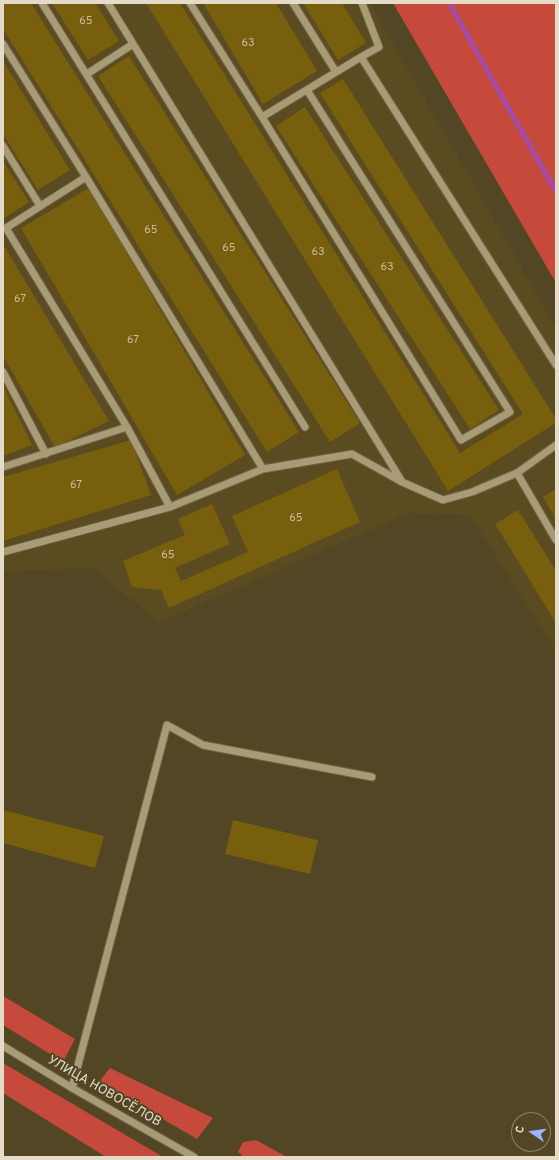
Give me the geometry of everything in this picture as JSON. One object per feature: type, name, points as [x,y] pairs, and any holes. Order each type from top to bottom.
[{"type":"street","points":[[42,3],[305,427]]},
{"type":"street","points":[[108,3],[402,482]]},
{"type":"street","points":[[190,3],[461,440],[510,412],[307,90]]},
{"type":"street","points":[[293,3],[336,72]]},
{"type":"street","points":[[262,117],[379,47],[362,3]]},
{"type":"street","points":[[3,44],[86,177],[263,469]]},
{"type":"street","points":[[87,74],[133,44]]},
{"type":"street","points":[[361,57],[556,365]]},
{"type":"street","points":[[3,146],[40,206]]},
{"type":"street","points":[[86,177],[5,229],[127,427],[170,507]]},
{"type":"street","points":[[3,372],[46,454]]},
{"type":"street","points":[[3,467],[127,427]]},
{"type":"street","points":[[3,552],[170,507],[263,469],[352,454],[402,482],[443,500],[472,492],[517,473],[556,445]]},
{"type":"street","points":[[517,473],[556,540]]},
{"type":"street","points":[[72,1088],[167,725],[204,745],[372,777]]},
{"type":"street","name":"УЛИЦА НОВОСЁЛОВ","points":[[3,1046],[72,1088],[194,1157]]},
{"type":"shaded area","points":[[3,3],[370,3],[556,328],[556,651],[470,515],[409,513],[159,622],[92,567],[3,572]]},
{"type":"shaded area","points":[[393,3],[556,3],[556,283]]},
{"type":"shaded area","points":[[3,996],[75,1039],[63,1062],[3,1025]]},
{"type":"shaded area","points":[[3,1063],[163,1157],[106,1157],[3,1093]]},
{"type":"shaded area","points":[[110,1068],[213,1118],[197,1139],[99,1082]]},
{"type":"shaded area","points":[[256,1140],[287,1157],[244,1157],[238,1152],[243,1142]]},
{"type":"building","points":[[3,3],[31,3],[299,432],[267,452],[3,29]]},
{"type":"building","points":[[52,3],[95,3],[119,41],[88,60]]},
{"type":"building","points":[[146,3],[180,3],[460,453],[523,414],[320,93],[343,79],[556,419],[556,423],[448,491]]},
{"type":"building","points":[[203,3],[276,3],[317,71],[263,104]]},
{"type":"building","points":[[303,3],[342,3],[366,43],[338,60]]},
{"type":"building","points":[[129,56],[360,423],[330,442],[98,76]]},
{"type":"building","points":[[3,61],[70,170],[38,190],[3,134]]},
{"type":"building","points":[[305,107],[499,410],[470,429],[276,126]]},
{"type":"building","points":[[3,161],[29,202],[3,219]]},
{"type":"building","points":[[89,188],[245,455],[177,495],[21,228]]},
{"type":"building","points":[[3,244],[109,421],[55,447],[3,356]]},
{"type":"building","points":[[3,386],[32,445],[3,456]]},
{"type":"building","points":[[131,440],[151,495],[3,541],[3,477]]},
{"type":"building","points":[[337,469],[360,522],[169,608],[161,590],[132,587],[123,561],[185,535],[178,519],[212,504],[230,544],[175,568],[181,581],[248,552],[232,516]]},
{"type":"building","points":[[556,489],[556,519],[543,497]]},
{"type":"building","points":[[518,510],[556,571],[556,623],[495,524]]},
{"type":"building","points":[[3,810],[104,836],[95,868],[3,843]]},
{"type":"building","points":[[233,820],[318,840],[310,874],[225,854]]},
{"type":"waterway","points":[[449,3],[556,192]]}]
